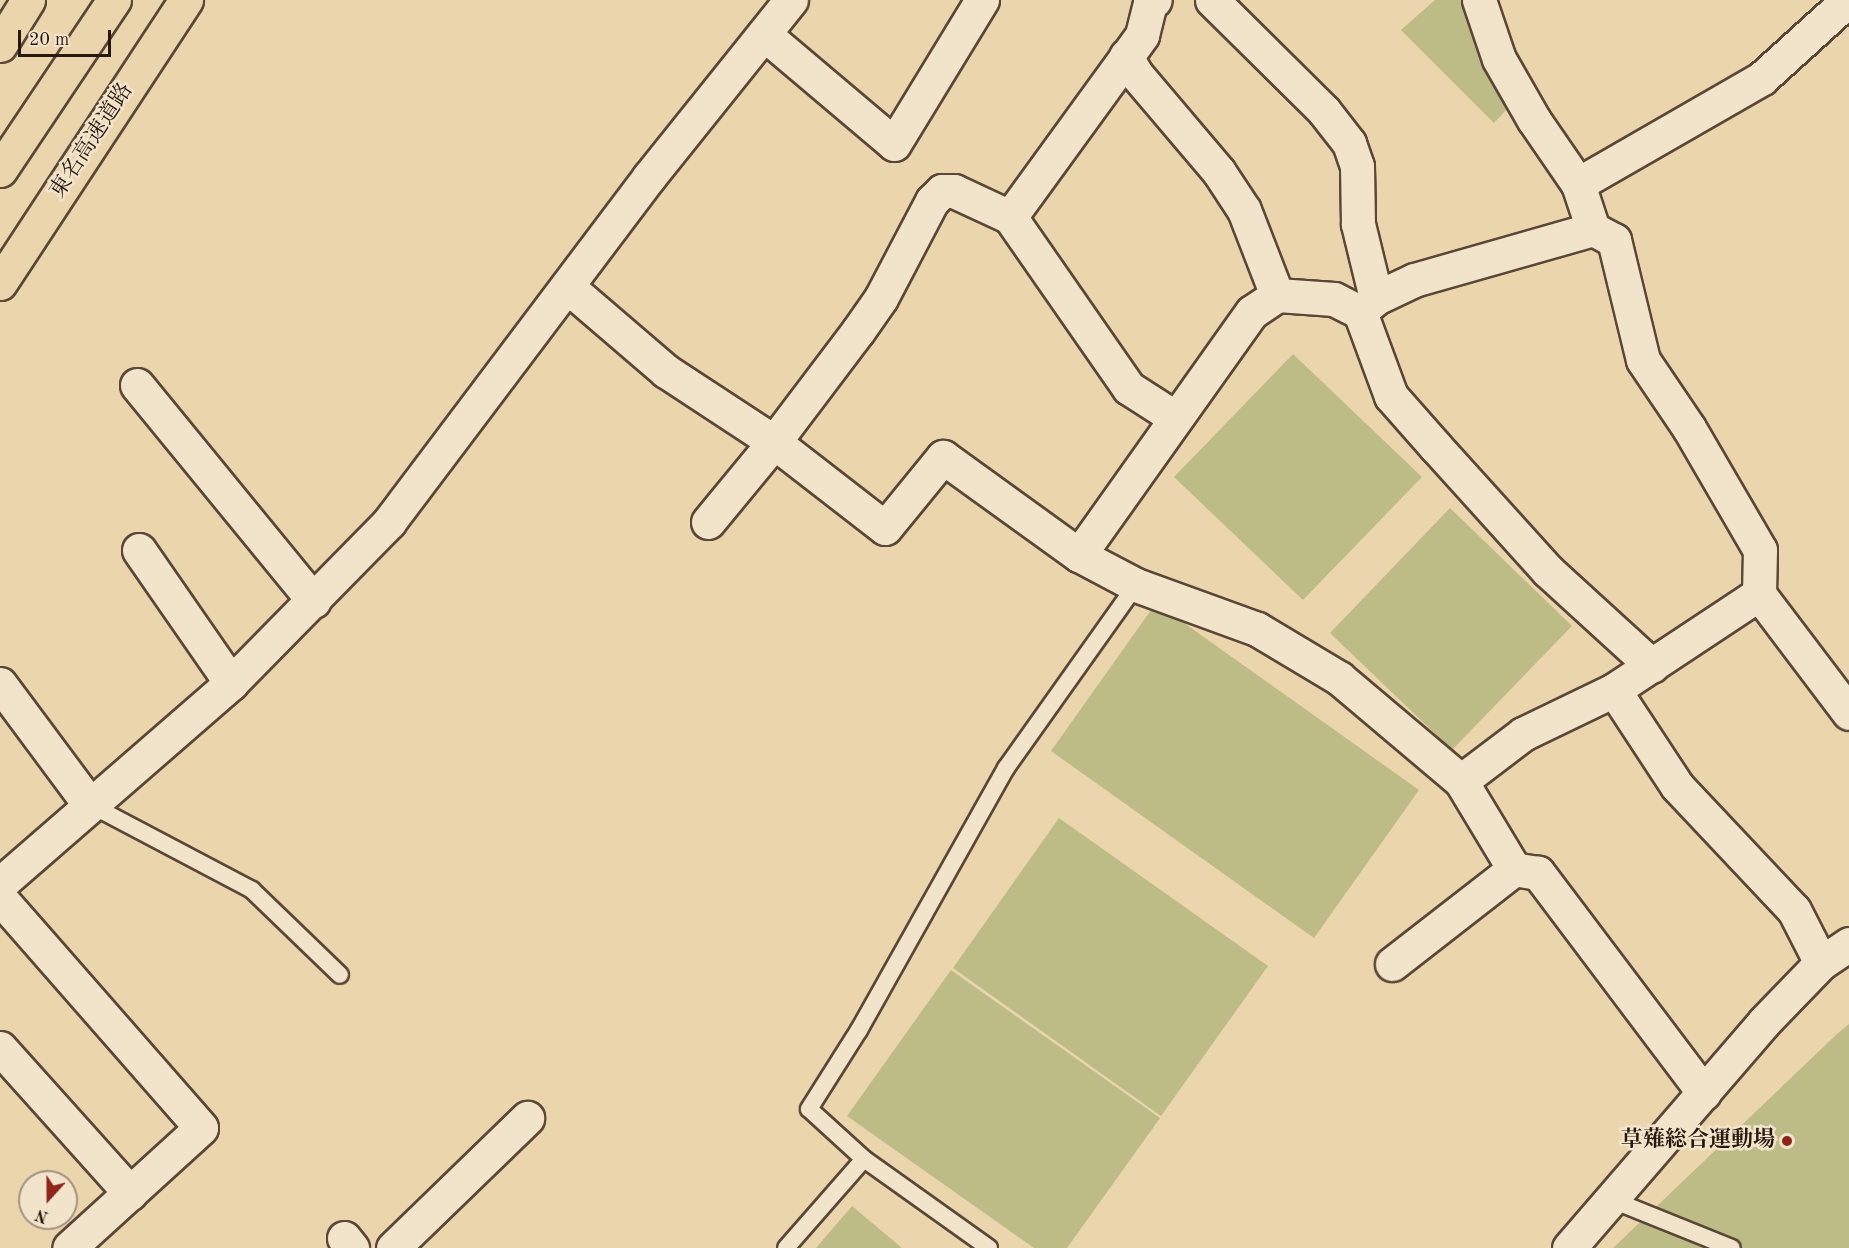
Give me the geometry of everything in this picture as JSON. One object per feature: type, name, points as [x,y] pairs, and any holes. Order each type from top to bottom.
[{"type":"highway","points":[[0,45],[28,0]]},
{"type":"highway","points":[[0,170],[114,0]]},
{"type":"highway","name":"東名高速道路","points":[[0,283],[186,0]]},
{"type":"highway","points":[[146,59],[191,0]]},
{"type":"street","points":[[0,884],[89,804],[231,683],[314,601],[417,489],[567,287],[791,0]]},
{"type":"street","points":[[764,34],[894,144],[982,0]]},
{"type":"street","points":[[1212,0],[1324,111],[1349,143],[1357,166],[1358,224],[1368,305],[1391,396],[1547,570],[1652,666]]},
{"type":"street","points":[[1479,0],[1499,59],[1534,120],[1578,184],[1593,229]]},
{"type":"street","points":[[1578,184],[1762,78],[1848,0]]},
{"type":"street","points":[[1010,217],[1142,35],[1151,1]]},
{"type":"street","points":[[1126,56],[1136,74],[1219,172],[1244,210],[1277,295]]},
{"type":"street","points":[[708,522],[774,442],[881,298],[932,201],[942,191],[954,192],[1010,217],[1129,388],[1174,417]]},
{"type":"street","points":[[1079,555],[1174,417],[1252,312],[1277,295],[1334,299],[1368,305],[1414,280],[1593,229],[1614,240],[1643,360],[1689,428],[1760,549],[1759,594],[1849,713]]},
{"type":"street","points":[[567,287],[666,370],[774,442],[885,528],[943,457],[1079,555],[1136,585],[1257,629],[1340,678],[1461,781],[1514,869]]},
{"type":"street","points":[[137,385],[314,601]]},
{"type":"street","points":[[139,550],[231,683]]},
{"type":"street","points":[[1461,781],[1523,734],[1614,690],[1759,594]]},
{"type":"street","points":[[0,684],[89,804]]},
{"type":"street","points":[[1614,690],[1677,786],[1794,910],[1821,963]]},
{"type":"street","points":[[1392,964],[1514,869],[1538,873],[1704,1093]]},
{"type":"street","points":[[0,898],[201,1128],[69,1248]]},
{"type":"street","points":[[1569,1248],[1764,1022],[1821,963],[1849,944]]},
{"type":"street","points":[[0,1048],[130,1193]]},
{"type":"street","points":[[393,1248],[527,1118]]},
{"type":"lane","points":[[989,1248],[864,1159],[809,1109],[859,1030],[1006,768],[1136,585]]},
{"type":"lane","points":[[89,804],[252,890],[340,975]]},
{"type":"lane","points":[[786,1248],[864,1159]]},
{"type":"lane","points":[[1610,1199],[1732,1248]]},
{"type":"shaded area","points":[[1435,0],[1466,0],[1509,107],[1494,123],[1401,30]]},
{"type":"shaded area","points":[[1293,354],[1422,477],[1303,600],[1174,477]]},
{"type":"shaded area","points":[[1450,508],[1572,626],[1452,750],[1330,633]]},
{"type":"shaded area","points":[[1156,603],[1419,790],[1314,938],[1051,751]]},
{"type":"shaded area","points":[[1059,818],[1268,966],[1161,1116],[953,968]]},
{"type":"shaded area","points":[[951,970],[1160,1118],[1067,1248],[1034,1248],[847,1116]]},
{"type":"shaded area","name":"草薙総合運動場","points":[[1849,1024],[1849,1248],[1613,1248],[1837,1034]]},
{"type":"shaded area","points":[[852,1206],[902,1248],[816,1248]]},
{"type":"place","name":"草薙総合運動場","points":[[1787,1141]]}]
